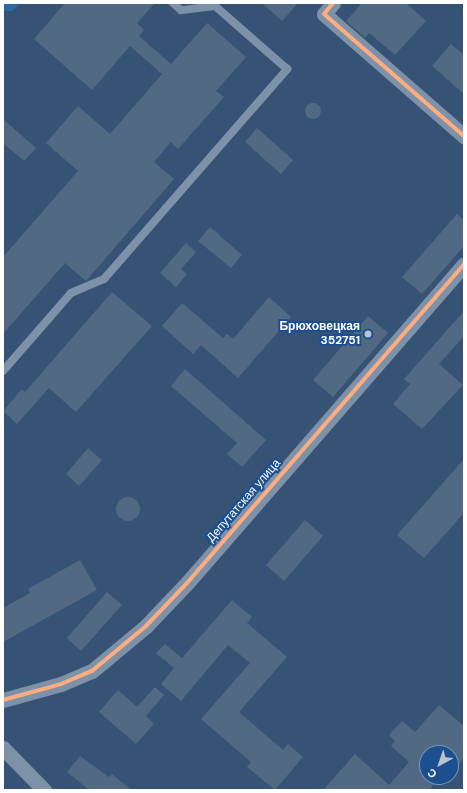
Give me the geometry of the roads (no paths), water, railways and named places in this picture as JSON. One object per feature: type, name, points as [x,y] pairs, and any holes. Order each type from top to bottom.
[{"type":"street","points":[[333,3],[324,14],[464,136]]},
{"type":"street","name":"Депутатская улица","points":[[3,700],[61,684],[92,671],[146,626],[192,577],[464,264]]},
{"type":"street","points":[[3,748],[44,790]]},
{"type":"lane","points":[[3,371],[71,293],[104,279],[287,69],[215,6],[181,10],[173,3]]},
{"type":"place","name":"Брюховецкая 352751","points":[[368,334]]}]
